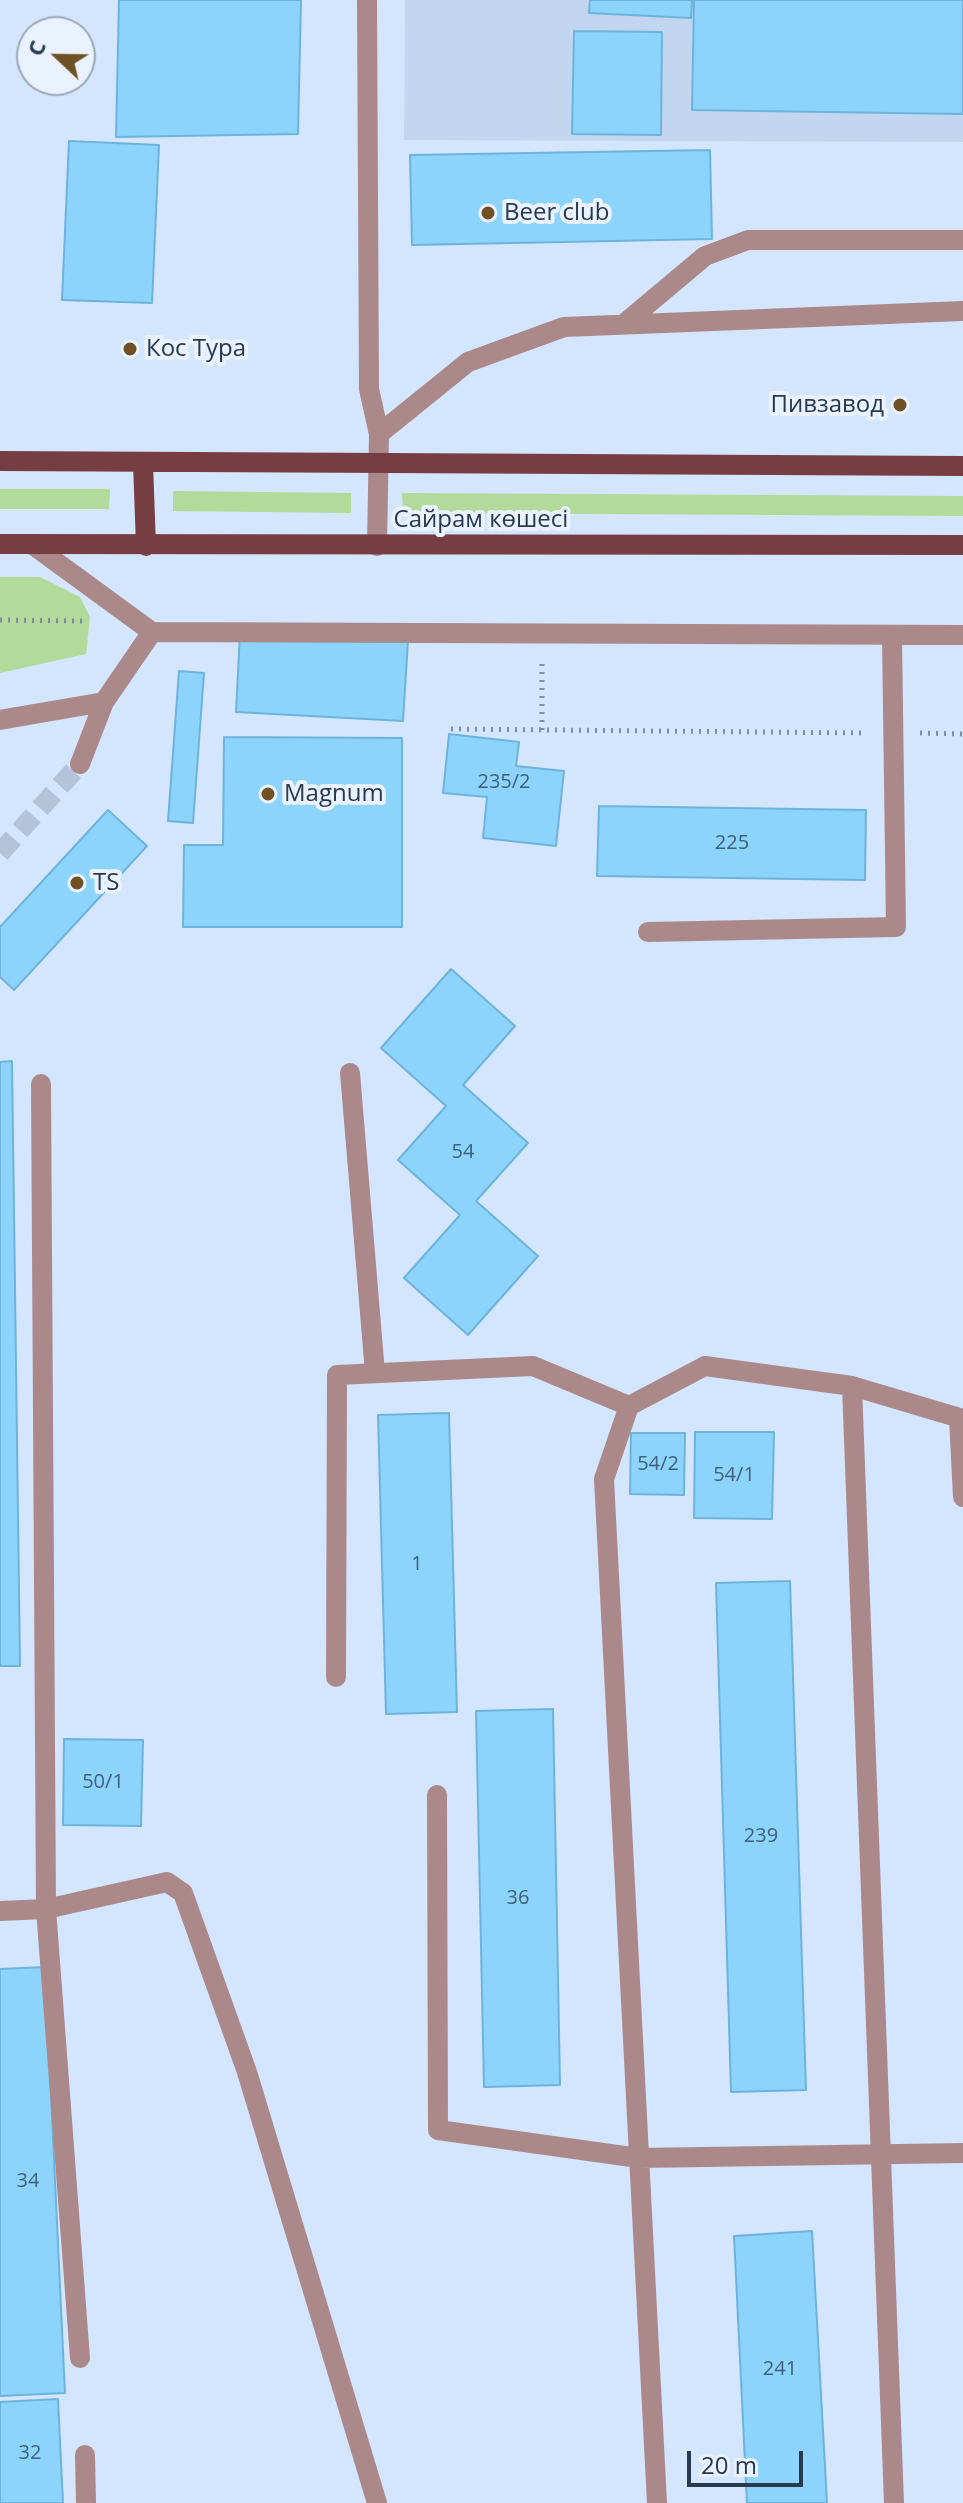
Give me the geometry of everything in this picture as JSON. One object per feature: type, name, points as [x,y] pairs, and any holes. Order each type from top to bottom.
[{"type":"main road","points":[[0,461],[963,466]]},
{"type":"main road","points":[[143,463],[146,546]]},
{"type":"main road","name":"Сайрам көшесі","points":[[0,544],[963,545]]},
{"type":"lane","points":[[367,0],[369,389],[379,434],[377,546]]},
{"type":"lane","points":[[624,324],[705,256],[748,240],[963,240]]},
{"type":"lane","points":[[379,434],[468,362],[564,327],[963,311]]},
{"type":"lane","points":[[33,545],[152,632],[963,635]]},
{"type":"lane","points":[[80,764],[104,702],[152,632]]},
{"type":"lane","points":[[648,932],[896,927],[892,635]]},
{"type":"lane","points":[[0,720],[104,702]]},
{"type":"lane","points":[[350,1073],[375,1373]]},
{"type":"lane","points":[[41,1084],[46,1909],[80,2358]]},
{"type":"lane","points":[[336,1677],[337,1375],[533,1366],[629,1406]]},
{"type":"lane","points":[[657,2503],[604,1479],[629,1406],[705,1366],[852,1386],[961,1418],[963,1497]]},
{"type":"lane","points":[[852,1386],[894,2503]]},
{"type":"lane","points":[[437,1795],[438,2130],[639,2158],[963,2153]]},
{"type":"lane","points":[[0,1911],[46,1909],[167,1882],[183,1893],[247,2072],[377,2503]]},
{"type":"lane","points":[[85,2455],[86,2503]]},
{"type":"path","points":[[0,620],[99,621]]},
{"type":"path","points":[[542,730],[543,633]]},
{"type":"path","points":[[451,729],[963,734]]},
{"type":"shaded area","points":[[405,0],[963,0],[963,142],[404,140]]},
{"type":"green space","points":[[0,489],[110,489],[109,509],[0,509]]},
{"type":"green space","points":[[173,491],[351,493],[351,513],[173,511]]},
{"type":"green space","points":[[402,493],[963,496],[963,516],[403,513]]},
{"type":"green space","points":[[0,577],[40,577],[80,597],[90,617],[86,654],[0,673]]},
{"type":"building","points":[[119,0],[301,0],[298,134],[116,137]]},
{"type":"building","points":[[590,0],[692,0],[691,18],[589,13]]},
{"type":"building","points":[[694,0],[963,0],[963,114],[692,110]]},
{"type":"building","points":[[574,31],[662,32],[661,135],[572,134]]},
{"type":"building","points":[[69,141],[159,145],[152,303],[62,300]]},
{"type":"building","points":[[710,150],[712,239],[412,245],[410,155]]},
{"type":"building","points":[[240,633],[408,641],[403,721],[236,712]]},
{"type":"building","points":[[179,671],[204,673],[193,823],[168,821]]},
{"type":"building","points":[[449,734],[519,742],[516,766],[564,771],[556,846],[483,838],[487,797],[443,793]]},
{"type":"building","points":[[224,737],[402,738],[402,927],[183,927],[184,845],[223,845]]},
{"type":"building","points":[[599,806],[866,810],[865,880],[597,876]]},
{"type":"building","name":"TS","points":[[108,810],[147,846],[14,990],[0,977],[0,927]]},
{"type":"building","points":[[451,969],[515,1026],[463,1085],[528,1143],[476,1201],[538,1256],[468,1335],[404,1278],[460,1215],[398,1160],[446,1106],[381,1048]]},
{"type":"building","points":[[12,1061],[20,1666],[0,1666],[0,1062]]},
{"type":"building","points":[[449,1413],[457,1712],[386,1714],[378,1415]]},
{"type":"building","points":[[695,1432],[774,1432],[772,1519],[694,1518]]},
{"type":"building","points":[[631,1433],[685,1433],[684,1495],[630,1494]]},
{"type":"building","points":[[790,1581],[806,2090],[731,2092],[716,1583]]},
{"type":"building","points":[[553,1709],[560,2085],[484,2087],[476,1711]]},
{"type":"building","points":[[64,1739],[143,1740],[141,1826],[63,1825]]},
{"type":"building","points":[[45,1967],[65,2393],[0,2396],[0,1969]]},
{"type":"building","points":[[812,2231],[827,2503],[747,2503],[734,2236]]},
{"type":"building","points":[[58,2399],[63,2503],[0,2503],[0,2402]]},
{"type":"tunnel","points":[[0,853],[80,764]]},
{"type":"place","name":"Beer club","points":[[488,213]]},
{"type":"place","name":"Кос Тура","points":[[130,349]]},
{"type":"place","name":"Пивзавод","points":[[900,405]]},
{"type":"place","name":"Magnum","points":[[268,794]]},
{"type":"place","name":"TS","points":[[77,883]]}]
